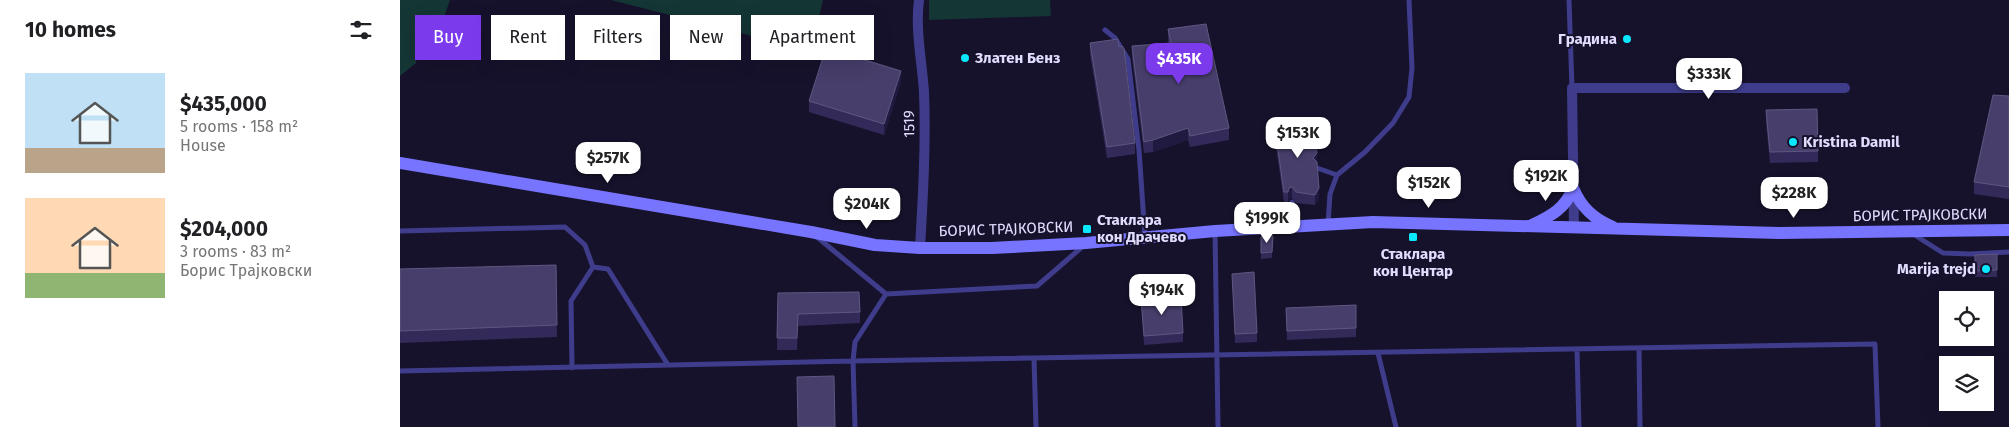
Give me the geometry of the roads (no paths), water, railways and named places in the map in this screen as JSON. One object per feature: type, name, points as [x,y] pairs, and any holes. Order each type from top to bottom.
[{"type":"main road","name":"БОРИС ТРАЈКОВСКИ","points":[[400,163],[811,232],[875,245],[920,248],[992,248],[1086,243],[1215,231],[1373,222],[1780,233],[2009,230]]},
{"type":"main road","points":[[1530,226],[1548,218],[1558,210],[1570,197],[1574,188]]},
{"type":"main road","points":[[1574,188],[1581,204],[1587,211],[1604,224],[1617,229]]},
{"type":"street","name":"1519","points":[[919,0],[919,45],[924,90],[925,159],[920,248]]},
{"type":"street","points":[[1574,228],[1572,88],[1846,88]]},
{"type":"lane","points":[[1328,225],[1330,194],[1337,175],[1365,152],[1393,123],[1409,97],[1412,68],[1409,0]]},
{"type":"lane","points":[[1569,0],[1572,88]]},
{"type":"lane","points":[[1105,30],[1115,38],[1128,59],[1139,150],[1145,237]]},
{"type":"lane","points":[[1317,168],[1337,175]]},
{"type":"lane","points":[[1292,202],[1292,227]]},
{"type":"lane","points":[[400,231],[565,227],[585,245],[593,267]]},
{"type":"lane","points":[[1215,231],[1218,427]]},
{"type":"lane","points":[[1909,231],[1943,252],[1970,254],[2009,252]]},
{"type":"lane","points":[[811,232],[886,294],[1037,286],[1086,243]]},
{"type":"lane","points":[[593,267],[608,269],[668,365]]},
{"type":"lane","points":[[572,368],[572,301],[593,267]]},
{"type":"lane","points":[[855,427],[853,361],[855,342],[886,294]]},
{"type":"lane","points":[[400,371],[853,361],[1875,344],[1878,427]]},
{"type":"lane","points":[[1639,348],[1640,427]]},
{"type":"lane","points":[[1577,349],[1579,427]]},
{"type":"lane","points":[[1378,353],[1396,427]]},
{"type":"lane","points":[[1034,358],[1036,427]]},
{"type":"place","name":"Градина","points":[[1627,39]]},
{"type":"place","name":"Златен Бенз","points":[[965,58]]},
{"type":"place","name":"Kristina Damil","points":[[1793,142]]},
{"type":"place","name":"Стаклара кон Драчево","points":[[1087,229]]},
{"type":"place","name":"Стаклара кон Центар","points":[[1413,237]]},
{"type":"place","name":"Marija trejd","points":[[1986,269]]}]
